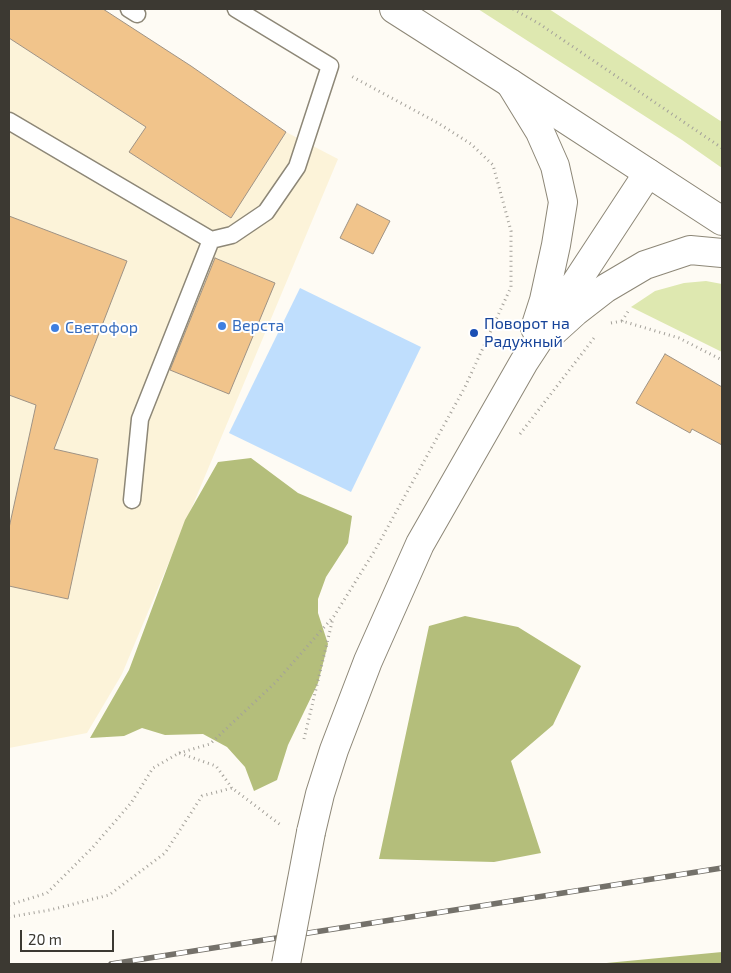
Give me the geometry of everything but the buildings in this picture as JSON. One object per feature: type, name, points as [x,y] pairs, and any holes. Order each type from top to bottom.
[{"type":"main road","points":[[394,9],[510,82],[722,221]]},
{"type":"main road","points":[[510,82],[540,132],[555,166],[563,202],[544,300],[524,362]]},
{"type":"main road","points":[[286,964],[320,794],[368,661],[420,544],[524,362],[648,173]]},
{"type":"main road","points":[[524,362],[575,312],[606,288],[645,265],[690,250],[722,253]]},
{"type":"lane","points":[[9,121],[211,240],[232,235],[266,212],[297,166],[330,66],[236,9]]},
{"type":"lane","points":[[132,500],[140,419],[211,240]]},
{"type":"path","points":[[513,9],[538,23],[722,148]]},
{"type":"path","points":[[9,905],[47,894],[93,847],[131,803],[153,768],[179,753],[210,744],[276,682],[334,616],[374,552],[465,387],[511,287],[511,231],[493,165],[471,144],[438,123],[370,84],[330,66]]},
{"type":"path","points":[[605,324],[622,320],[652,329],[679,338],[722,360]]},
{"type":"path","points":[[514,441],[599,332]]},
{"type":"path","points":[[304,741],[334,616]]},
{"type":"path","points":[[179,753],[216,766],[232,788],[283,827],[285,817]]},
{"type":"path","points":[[9,916],[50,910],[109,895],[165,853],[202,796],[232,788]]},
{"type":"shaded area","points":[[9,38],[146,127],[130,152],[230,218],[286,132],[338,159],[122,674],[87,733],[9,748]]},
{"type":"green space","points":[[478,9],[549,9],[722,122],[722,168],[682,140]]},
{"type":"green space","points":[[706,281],[722,284],[722,352],[631,307],[655,291],[684,283]]},
{"type":"green space","points":[[251,458],[298,493],[352,516],[348,543],[326,577],[318,599],[318,613],[328,644],[318,683],[288,745],[277,780],[254,791],[245,767],[227,747],[203,734],[165,735],[142,728],[124,736],[90,738],[129,670],[185,520],[218,462]]},
{"type":"green space","points":[[465,616],[518,627],[581,666],[553,725],[511,761],[541,853],[494,862],[379,859],[429,626]]},
{"type":"green space","points":[[722,952],[722,964],[596,964]]},
{"type":"water","points":[[300,288],[421,347],[351,492],[229,433]]},
{"type":"railway","points":[[111,964],[722,868]]},
{"type":"place","name":"Верста","points":[[222,326]]},
{"type":"place","name":"Светофор","points":[[55,328]]},
{"type":"place","name":"Поворот на Радужный","points":[[474,333]]}]
